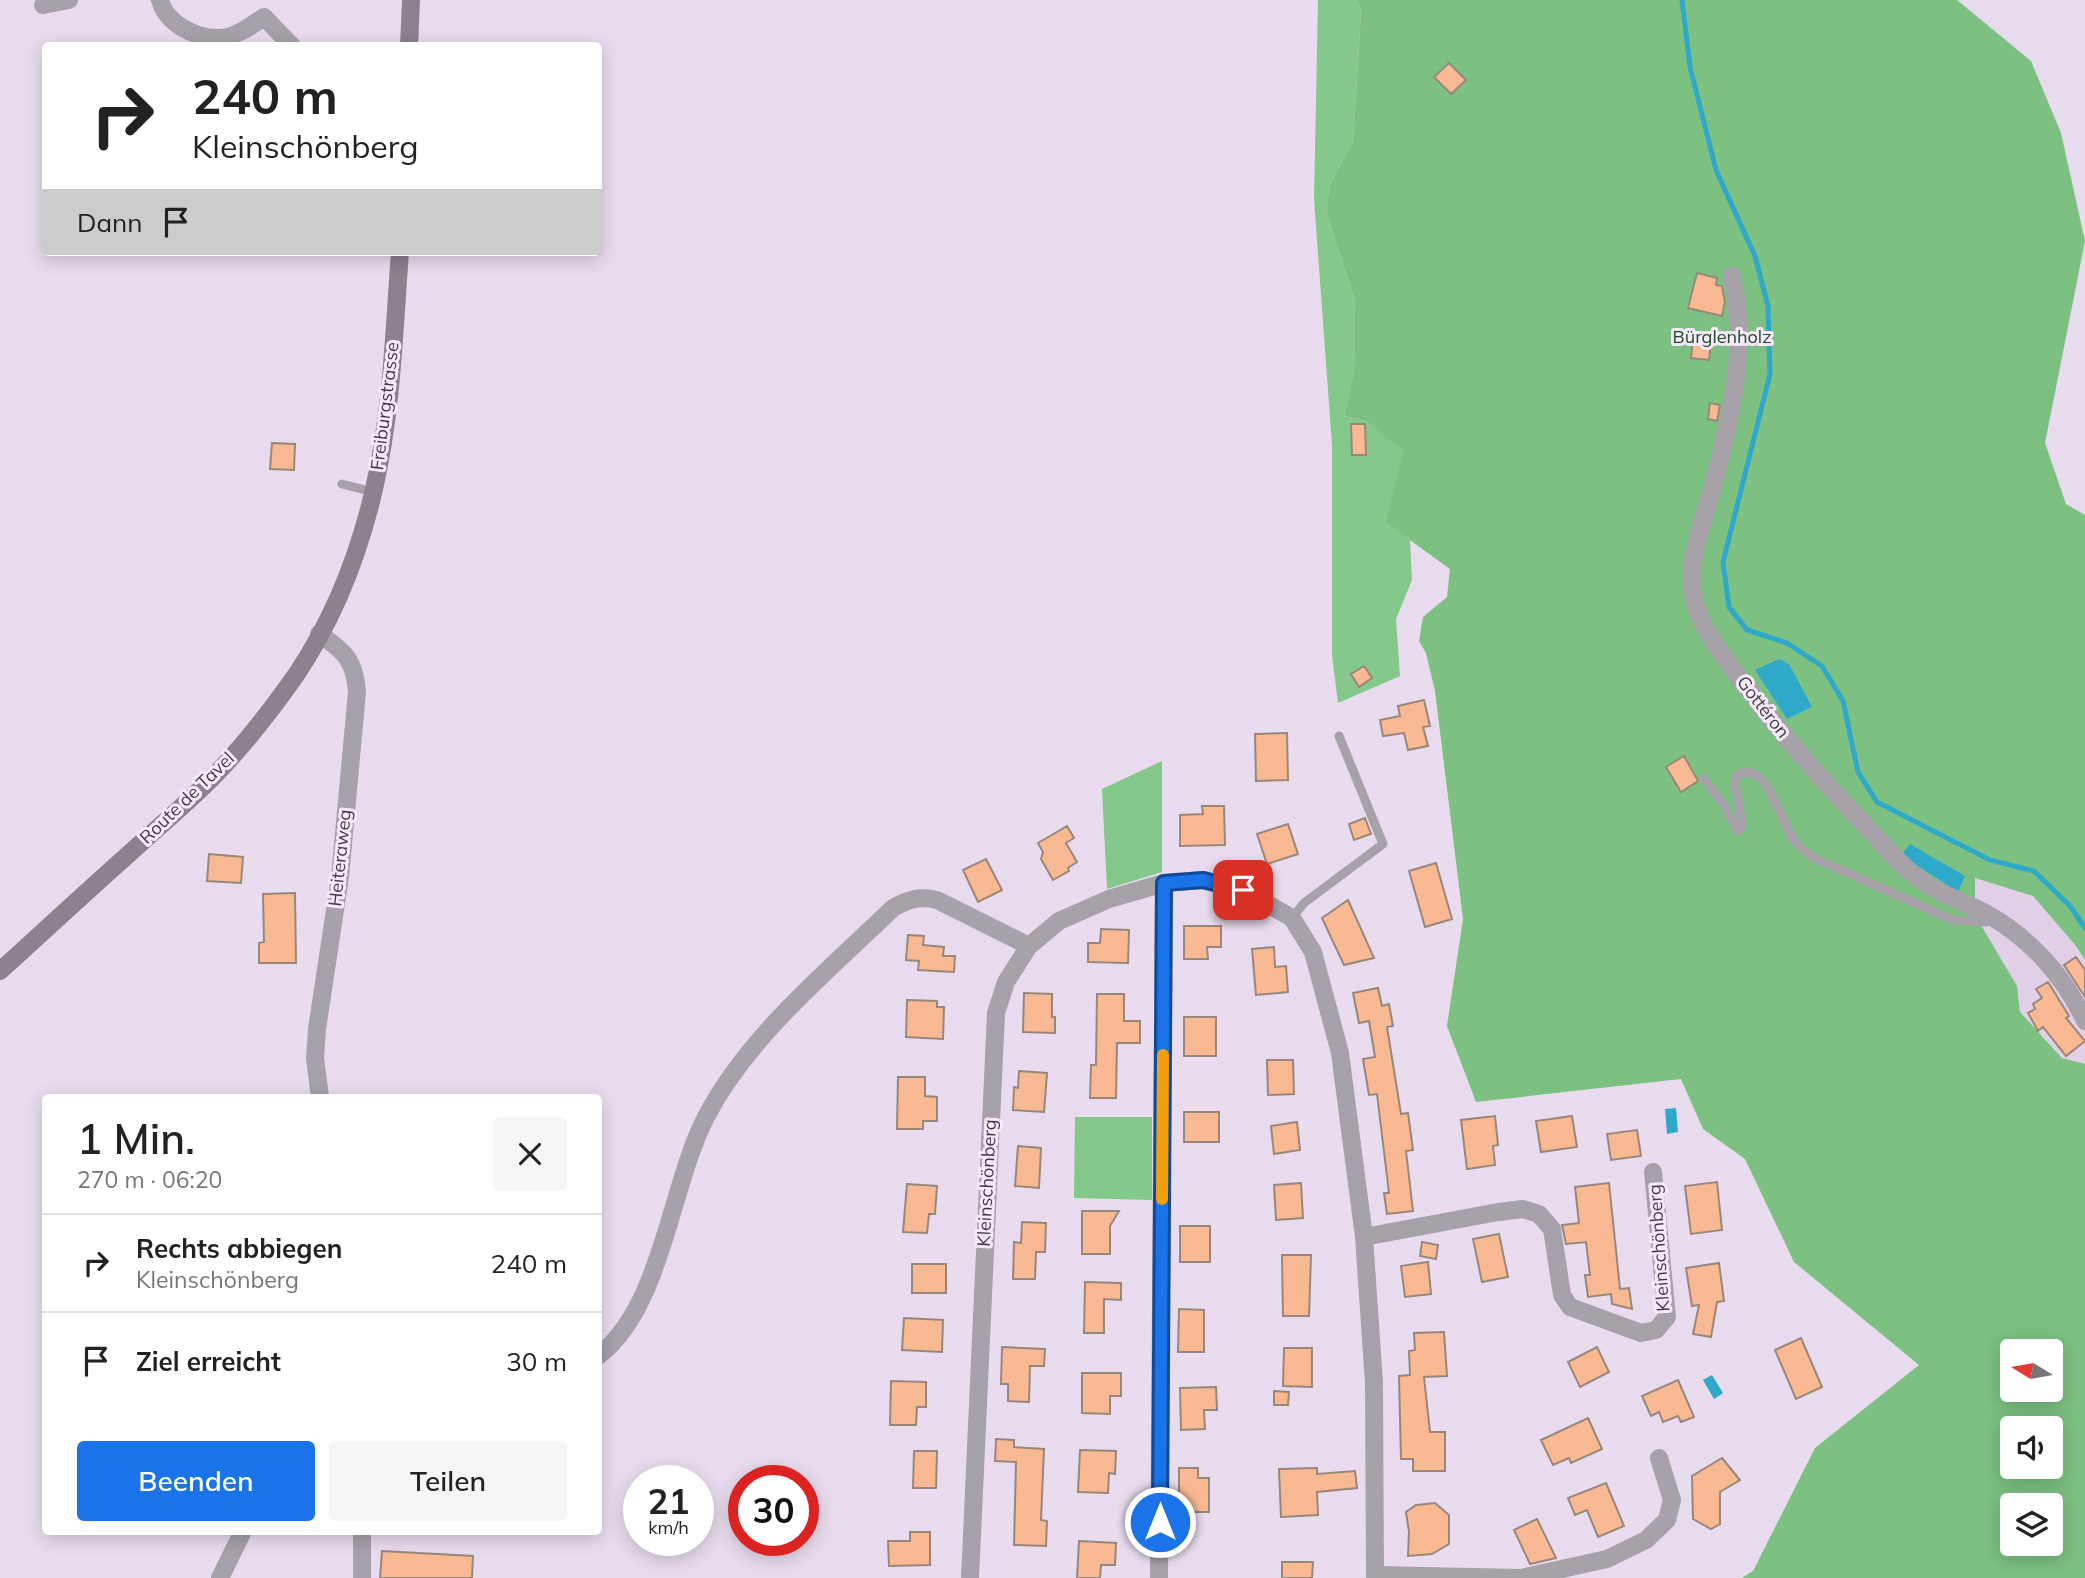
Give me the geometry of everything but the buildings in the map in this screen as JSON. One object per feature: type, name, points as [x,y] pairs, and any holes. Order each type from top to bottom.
[{"type":"main road","points":[[409,42],[411,0]]},
{"type":"main road","name":"Freiburgstrasse","points":[[354,556],[373,492],[384,438],[400,256]]},
{"type":"main road","name":"Route de Tavel","points":[[0,971],[216,774],[298,672],[334,606],[354,556]]},
{"type":"street","points":[[43,5],[69,0]]},
{"type":"street","points":[[160,0],[168,18],[188,31],[219,38],[247,29],[264,17],[272,0]]},
{"type":"street","points":[[264,17],[288,42]]},
{"type":"street","name":"Gottéron","points":[[1732,276],[1739,327],[1738,361],[1717,469],[1695,559],[1694,597],[1700,615],[1713,642],[1749,692],[1829,788],[1916,877],[1940,893],[1996,920],[2035,948],[2059,978],[2085,1021]]},
{"type":"street","name":"Heiteraweg","points":[[319,634],[336,645],[353,666],[357,692],[340,877],[317,1029],[315,1059],[320,1094]]},
{"type":"street","name":"Kleinschönberg","points":[[970,1578],[996,1013],[1006,982],[1029,946],[1059,921],[1109,899],[1164,883],[1203,880],[1243,890],[1292,918],[1313,952],[1340,1053],[1364,1237],[1374,1383],[1375,1576],[1521,1578],[1607,1559],[1646,1540],[1667,1520],[1672,1500],[1659,1458]]},
{"type":"street","points":[[1159,1578],[1164,883]]},
{"type":"street","points":[[602,1352],[622,1331],[641,1300],[691,1153],[705,1118],[724,1085],[752,1049],[786,1013],[893,908],[909,899],[937,900],[1029,946]]},
{"type":"street","name":"Kleinschönberg","points":[[1364,1237],[1498,1212],[1523,1209],[1539,1214],[1552,1229],[1562,1295],[1570,1307],[1641,1333],[1656,1330],[1667,1317],[1653,1172]]},
{"type":"street","points":[[220,1578],[241,1535]]},
{"type":"street","points":[[362,1535],[362,1578]]},
{"type":"lane","points":[[342,484],[373,492]]},
{"type":"lane","points":[[1292,918],[1304,902],[1382,844],[1339,736]]},
{"type":"lane","points":[[1704,779],[1725,806],[1738,831],[1742,822],[1735,785],[1737,775],[1749,770],[1764,781],[1793,838],[1803,850],[1816,859],[1953,919],[1985,922],[1996,920]]},
{"type":"shaded area","points":[[1975,878],[2033,896],[2085,960],[2085,1064],[2063,1058],[2020,1012],[2017,986],[1975,915]]},
{"type":"green space","points":[[1318,0],[1357,0],[1361,11],[1353,142],[1330,184],[1326,211],[1355,301],[1354,372],[1344,416],[1366,421],[1405,451],[1385,522],[1410,540],[1412,580],[1396,619],[1400,676],[1338,703],[1332,655],[1332,445],[1314,199]]},
{"type":"green space","name":"Bürglenholz","points":[[1357,0],[1957,0],[2031,61],[2061,133],[2085,241],[2045,443],[2066,504],[2085,515],[2085,960],[2033,896],[1975,878],[1975,915],[2017,986],[2020,1012],[2062,1058],[2085,1064],[2085,1578],[1742,1578],[1753,1571],[1815,1448],[1919,1365],[1794,1262],[1745,1159],[1703,1129],[1681,1079],[1476,1102],[1447,1026],[1463,919],[1435,691],[1426,653],[1419,641],[1423,617],[1447,597],[1450,569],[1385,522],[1404,451],[1366,421],[1344,416],[1354,372],[1355,301],[1326,211],[1330,184],[1353,142],[1361,11]]},
{"type":"green space","points":[[1162,761],[1162,872],[1107,889],[1102,789]]},
{"type":"green space","points":[[1075,1117],[1152,1117],[1152,1200],[1074,1198]]},
{"type":"water","points":[[1779,659],[1789,664],[1812,707],[1787,719],[1755,670]]},
{"type":"water","points":[[1910,844],[1965,876],[1958,892],[1901,855]]},
{"type":"water","points":[[1676,1108],[1678,1132],[1667,1134],[1665,1109]]},
{"type":"water","points":[[1712,1375],[1723,1393],[1714,1399],[1703,1380]]},
{"type":"waterway","points":[[1682,0],[1690,67],[1716,170],[1755,256],[1768,306],[1770,374],[1723,562],[1729,607],[1747,630],[1787,643],[1822,666],[1843,701],[1858,772],[1877,802],[1990,860],[2034,871],[2070,906],[2085,928]]},
{"type":"slow traffic","points":[[1162,1199],[1163,1055]]},
{"type":"route","points":[[1160,1522],[1164,883],[1203,880],[1243,890]]}]
